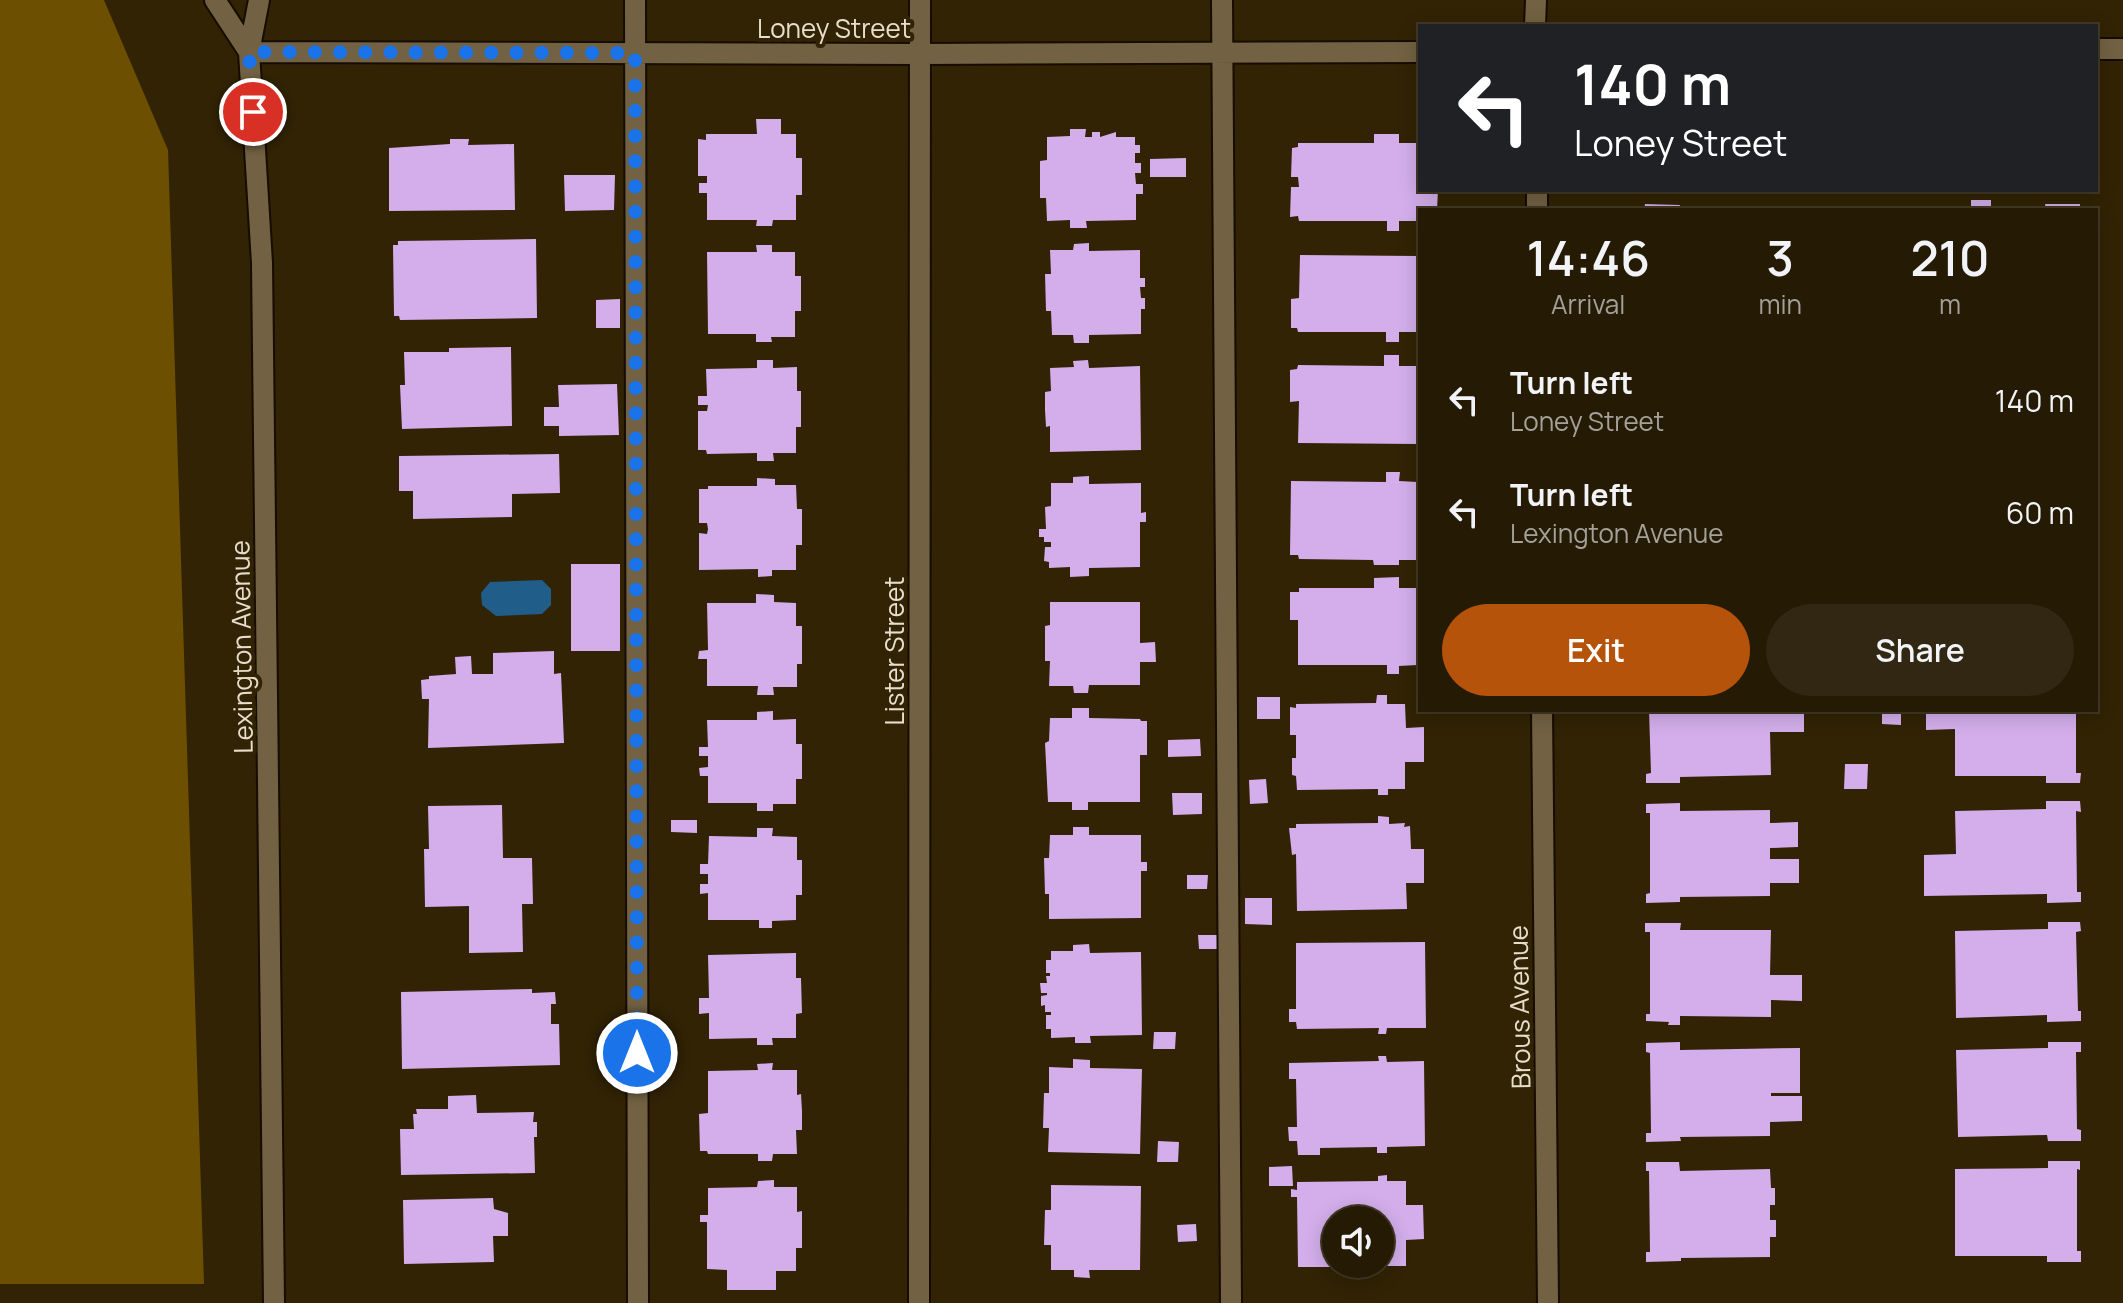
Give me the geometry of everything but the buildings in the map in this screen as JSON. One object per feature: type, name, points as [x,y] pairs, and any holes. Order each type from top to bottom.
[{"type":"street","name":"Lexington Avenue","points":[[215,0],[249,52],[262,263],[274,1303]]},
{"type":"street","points":[[249,52],[259,0]]},
{"type":"street","points":[[635,0],[638,1303]]},
{"type":"street","name":"Lister Street","points":[[919,1303],[920,0]]},
{"type":"street","points":[[1222,0],[1231,1303]]},
{"type":"street","points":[[1535,24],[1536,0]]},
{"type":"street","points":[[2098,49],[2123,49]]},
{"type":"street","name":"Loney Street","points":[[249,52],[1418,52]]},
{"type":"street","name":"Brous Avenue","points":[[1542,712],[1548,1303]]},
{"type":"shaded area","points":[[0,0],[104,0],[168,150],[204,1284],[0,1284]]},
{"type":"water","points":[[542,580],[551,589],[551,605],[542,614],[496,616],[482,605],[481,593],[490,582]]},
{"type":"route","points":[[253,112],[249,52],[635,53],[637,1053]]}]
